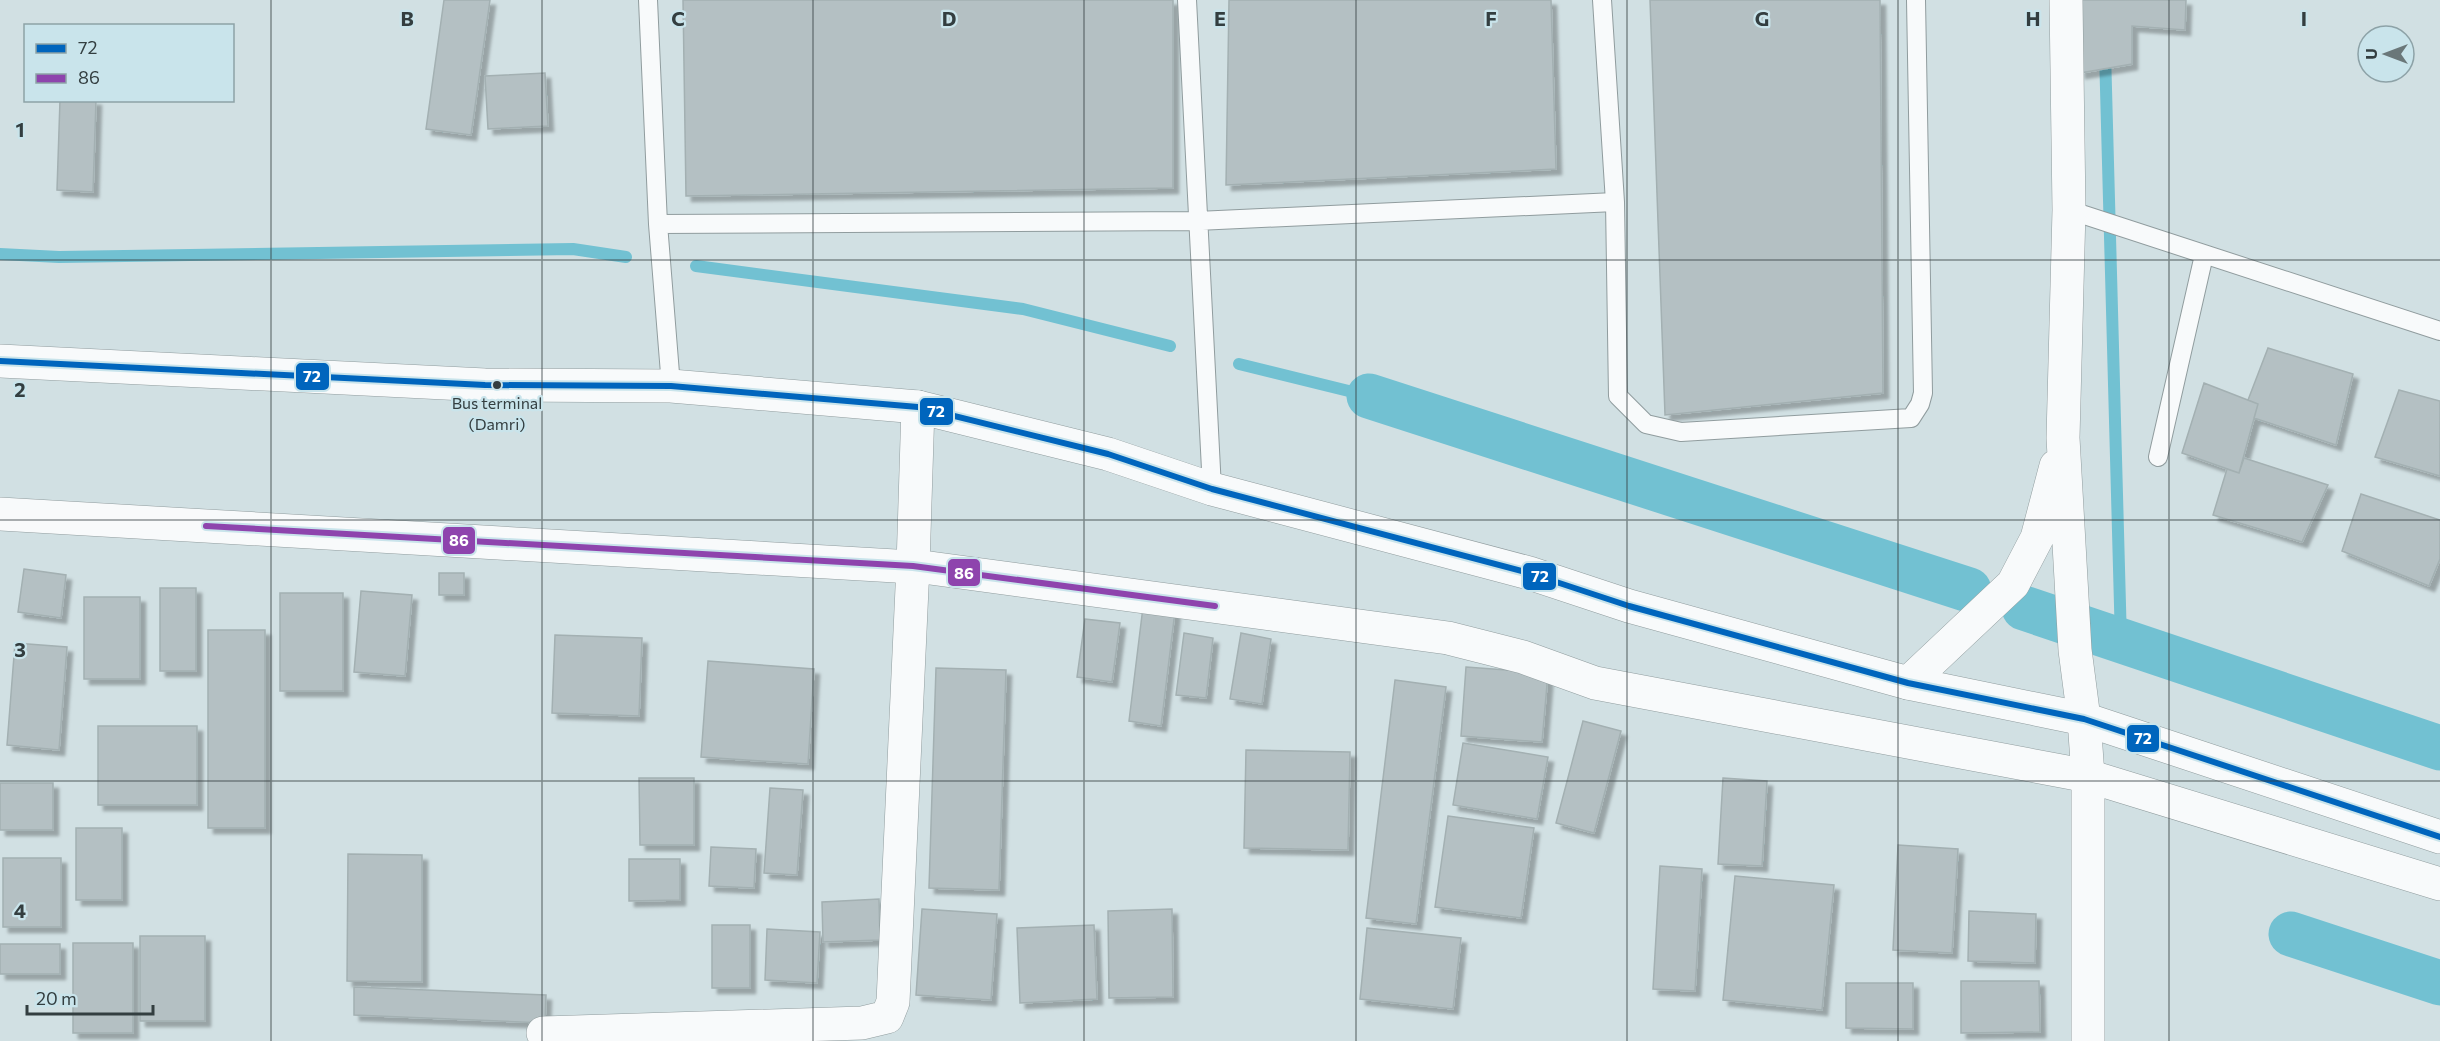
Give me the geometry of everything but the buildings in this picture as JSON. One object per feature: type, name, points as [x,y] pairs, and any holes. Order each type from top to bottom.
[{"type":"main road","points":[[2066,0],[2069,210],[2063,438],[2075,650],[2084,718],[2088,776],[2088,1041]]},
{"type":"main road","points":[[0,361],[484,386],[671,386],[918,407],[1108,454],[1212,489],[1529,573],[1629,606],[1908,683],[2084,718],[2440,837]]},
{"type":"main road","points":[[543,1033],[862,1023],[887,1017],[893,1002],[918,407]]},
{"type":"main road","points":[[1908,683],[2013,584],[2037,538],[2063,438]]},
{"type":"main road","points":[[0,514],[913,566],[1448,638],[1523,657],[1595,683],[2088,776],[2440,884]]},
{"type":"lane","points":[[648,0],[658,224],[671,386]]},
{"type":"lane","points":[[1187,0],[1212,489]]},
{"type":"lane","points":[[1602,0],[1615,202],[1618,396],[1646,424],[1681,432],[1911,418],[1920,404],[1923,393],[1916,0]]},
{"type":"lane","points":[[658,224],[1197,221],[1615,202]]},
{"type":"lane","points":[[2069,210],[2440,331]]},
{"type":"lane","points":[[2158,457],[2204,255]]},
{"type":"waterway","points":[[2105,52],[2121,642]]},
{"type":"waterway","points":[[0,254],[59,257],[573,249],[626,257]]},
{"type":"waterway","points":[[696,266],[1023,309],[1170,346]]},
{"type":"waterway","points":[[1239,364],[1369,396]]},
{"type":"waterway","points":[[1369,396],[1969,590]]},
{"type":"waterway","points":[[2024,608],[2440,748]]},
{"type":"waterway","points":[[2291,934],[2440,983]]},
{"type":"transit line","name":"72","points":[[0,361],[485,385],[671,386],[918,407],[1108,454],[1212,489],[1529,573],[1629,606],[1908,683],[2084,719],[2440,837]]},
{"type":"transit line","name":"86","points":[[206,526],[913,566],[1215,606]]},
{"type":"place","name":"Bus terminal (Damri)","points":[[497,385]]}]
